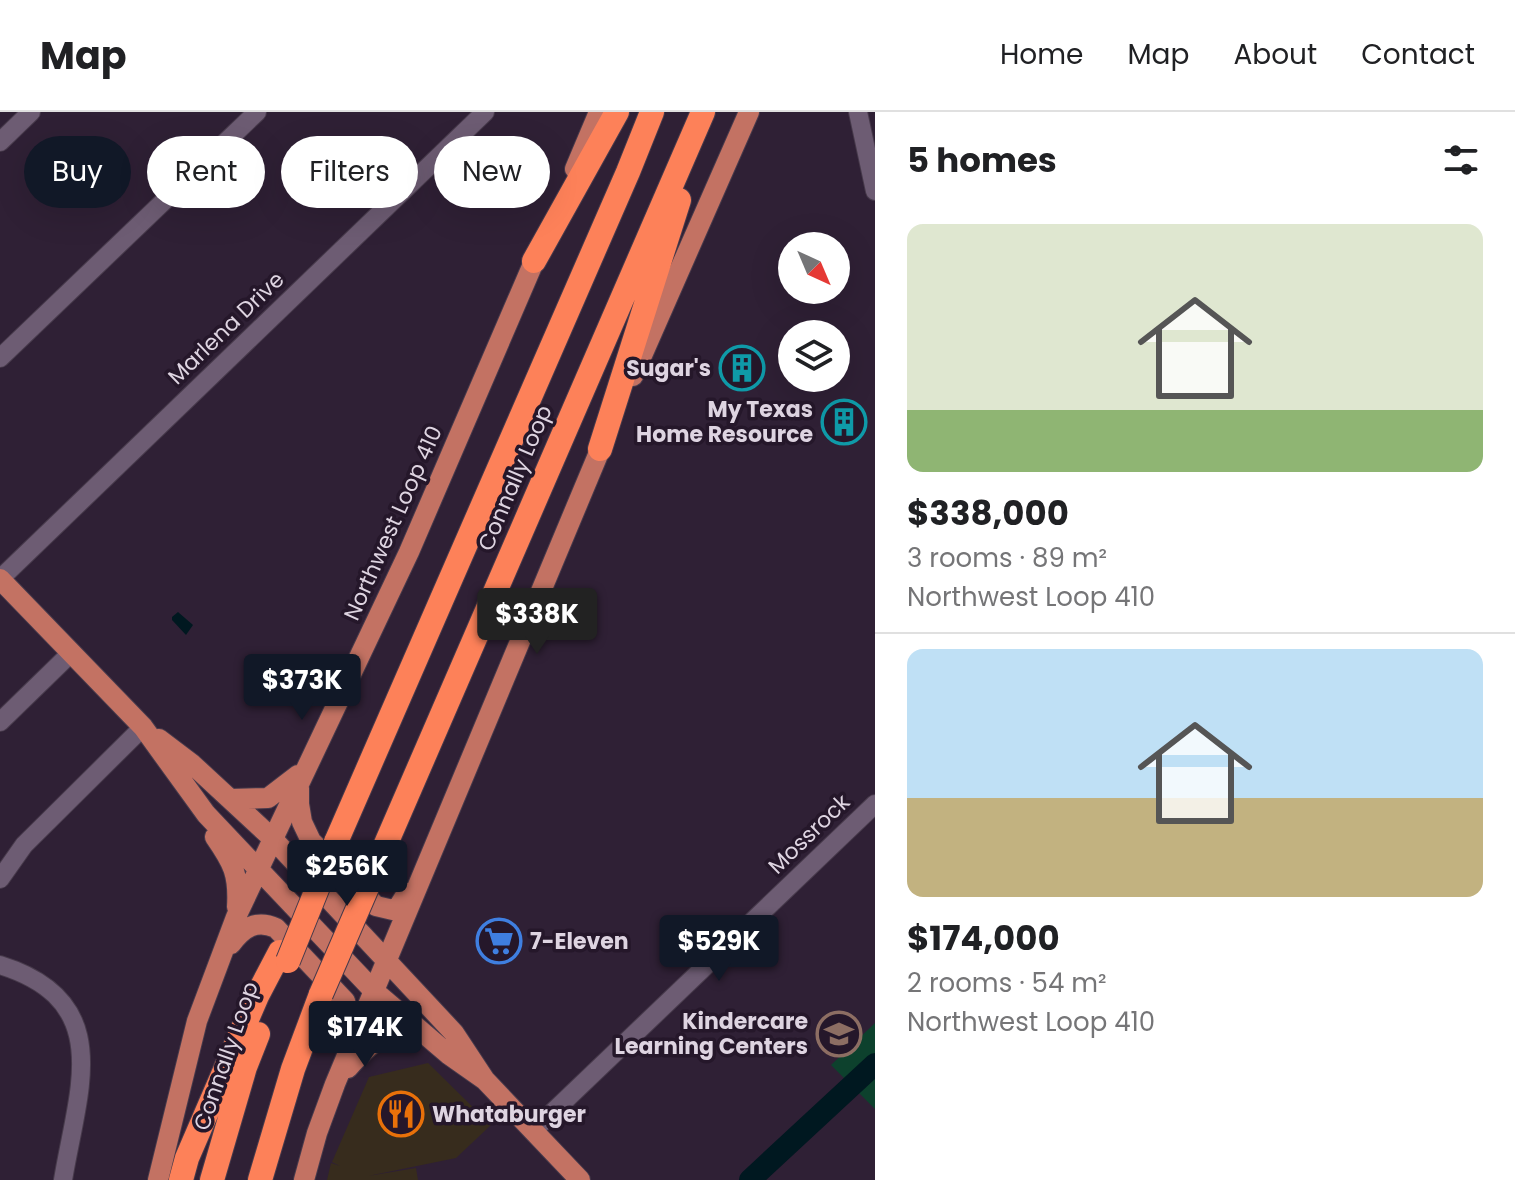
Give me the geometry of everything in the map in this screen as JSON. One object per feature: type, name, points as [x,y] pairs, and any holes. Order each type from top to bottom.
[{"type":"highway","points":[[534,261],[617,112]]},
{"type":"highway","name":"Connally Loop","points":[[212,1180],[245,1067],[284,957],[505,458],[652,112]]},
{"type":"highway","points":[[600,449],[704,112]]},
{"type":"highway","name":"Connally Loop","points":[[260,1180],[293,1069],[321,994],[704,112]]},
{"type":"highway","points":[[181,1180],[187,1158],[251,1009],[284,957]]},
{"type":"main road","name":"Northwest Loop 410","points":[[158,1180],[186,1056],[236,917],[409,552],[599,112]]},
{"type":"main road","points":[[304,1180],[335,1084],[433,845],[600,449],[749,112]]},
{"type":"main road","points":[[0,579],[143,727],[206,814],[373,990],[485,1080],[580,1180]]},
{"type":"main road","points":[[143,727],[192,764],[272,838],[454,1033],[485,1080]]},
{"type":"main road","points":[[302,775],[299,804],[305,831],[311,841],[376,906],[393,910],[399,906],[433,845]]},
{"type":"main road","points":[[231,799],[268,798],[302,775]]},
{"type":"main road","points":[[206,814],[215,838],[236,873],[236,917]]},
{"type":"main road","points":[[219,961],[246,928],[267,924],[276,928],[345,1001],[354,1037]]},
{"type":"main road","points":[[335,1084],[368,1045],[379,1037],[402,1031],[421,1031]]},
{"type":"street","points":[[0,142],[31,112]]},
{"type":"street","points":[[0,358],[257,112]]},
{"type":"street","name":"Marlena Drive","points":[[0,579],[485,112]]},
{"type":"street","points":[[858,112],[875,191]]},
{"type":"street","points":[[0,722],[71,653]]},
{"type":"street","points":[[0,879],[24,845],[143,727]]},
{"type":"street","name":"Mossrock","points":[[533,1131],[875,804]]},
{"type":"street","points":[[0,965],[22,972],[48,986],[65,1004],[77,1028],[81,1071],[63,1180]]},
{"type":"shaded area","points":[[428,1063],[491,1125],[456,1158],[368,1176],[416,1168],[418,1180],[327,1180],[331,1163],[340,1166],[332,1162],[369,1077]]},
{"type":"green space","points":[[875,1023],[875,1109],[831,1065]]},
{"type":"water","points":[[178,612],[193,625],[186,635],[172,620]]},
{"type":"waterway","points":[[750,1180],[875,1064]]},
{"type":"place","name":"Sugar's","points":[[742,368]]},
{"type":"place","name":"My Texas Home Resource","points":[[844,422]]},
{"type":"place","name":"7-Eleven","points":[[499,941]]},
{"type":"place","name":"Kindercare Learning Centers","points":[[839,1034]]},
{"type":"place","name":"Whataburger","points":[[401,1114]]}]
